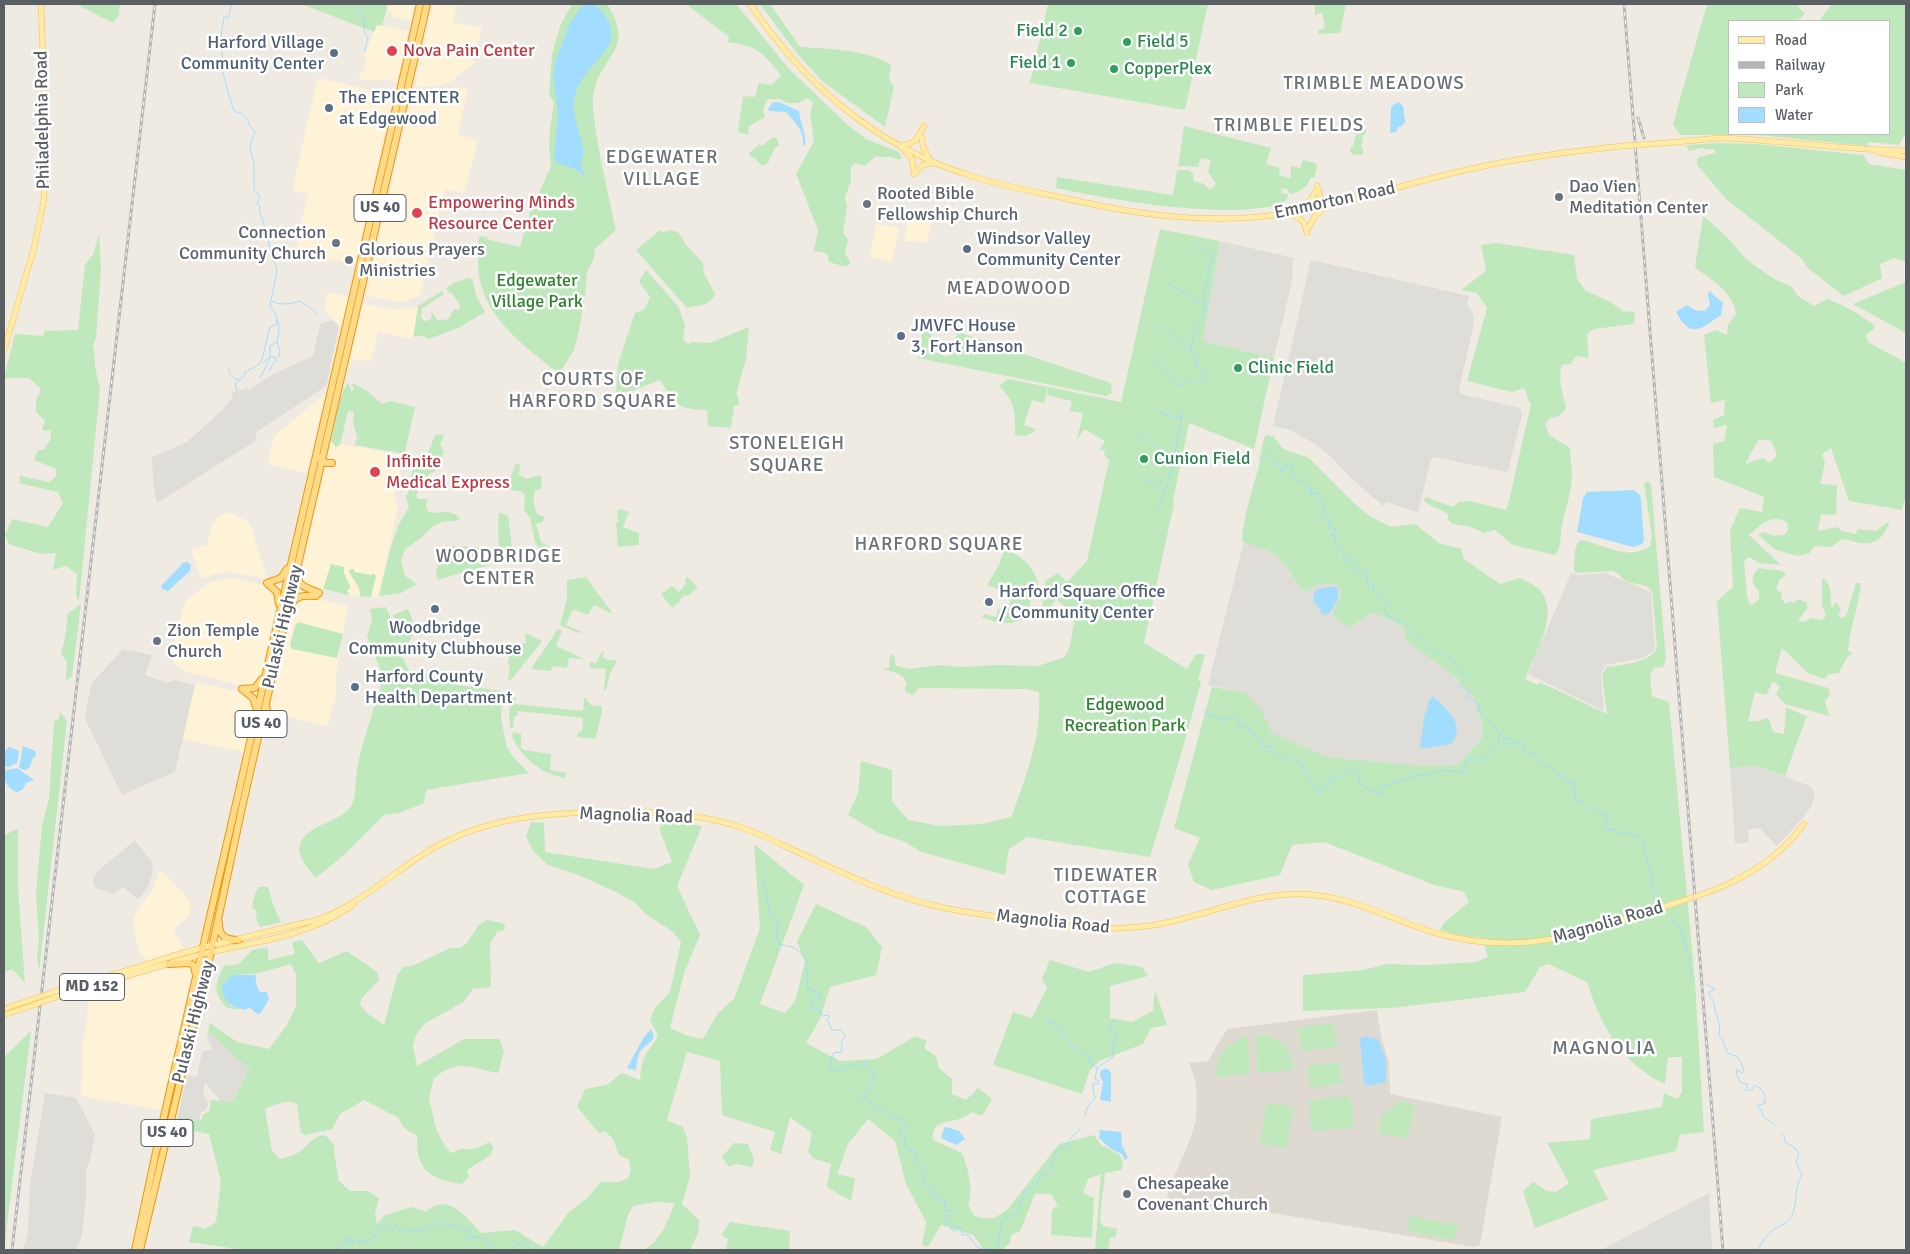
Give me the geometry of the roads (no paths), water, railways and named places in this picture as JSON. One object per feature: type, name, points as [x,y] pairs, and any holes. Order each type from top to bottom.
[{"type":"highway","name":"Pulaski Highway","points":[[140,1250],[220,910],[259,732],[265,722],[272,718],[268,713],[266,700],[287,611],[300,538],[318,458],[319,442],[420,4]]},
{"type":"highway","name":"Pulaski Highway","points":[[318,458],[327,436],[427,4]]},
{"type":"highway","points":[[327,436],[327,456],[332,463]]},
{"type":"highway","points":[[318,458],[326,463],[332,463]]},
{"type":"highway","points":[[318,458],[318,476]]},
{"type":"highway","points":[[318,476],[322,469],[332,463]]},
{"type":"highway","name":"Pulaski Highway","points":[[135,1250],[266,671],[318,476]]},
{"type":"highway","points":[[287,611],[293,600],[298,597],[317,595],[302,586],[298,580],[300,538]]},
{"type":"highway","points":[[278,623],[276,620],[279,598],[275,590],[266,583],[278,580],[284,575],[300,538]]},
{"type":"highway","points":[[257,713],[255,701],[251,695],[242,689],[258,686],[266,671]]},
{"type":"highway","points":[[220,910],[219,928],[221,935],[226,939],[239,940]]},
{"type":"highway","points":[[169,964],[190,963],[194,966],[196,977]]},
{"type":"highway","points":[[183,1036],[190,1038]]},
{"type":"main road","name":"Philadelphia Road","points":[[4,350],[37,236],[44,200],[46,138],[41,4]]},
{"type":"main road","name":"Emmorton Road","points":[[750,4],[786,53],[824,93],[860,121],[898,144],[933,162],[997,183],[1135,213],[1207,219],[1284,214],[1338,204],[1488,165],[1554,153],[1667,142],[1720,138],[1906,151]]},
{"type":"main road","points":[[898,144],[912,144],[924,126]]},
{"type":"main road","points":[[898,144],[912,159],[914,174],[923,165],[933,162],[924,151],[922,137]]},
{"type":"main road","name":"Emmorton Road","points":[[1864,149],[1906,157]]},
{"type":"main road","points":[[1292,212],[1306,204],[1316,189],[1321,198],[1327,202],[1338,204]]},
{"type":"main road","points":[[1284,214],[1300,218],[1305,223],[1307,231],[1316,214],[1329,206]]},
{"type":"main road","name":"Magnolia Road","points":[[211,949],[320,919],[363,897],[444,842],[483,826],[522,817],[550,814],[656,813],[695,817],[738,827],[883,890],[924,903],[1076,928],[1146,926],[1195,916],[1258,898],[1277,895],[1312,894],[1350,901],[1428,930],[1460,939],[1490,943],[1550,941],[1584,933],[1728,884],[1760,867],[1787,844],[1804,824]]},
{"type":"main road","name":"Magnolia Road","points":[[211,949],[292,935],[320,925],[340,915],[368,896],[383,882]]},
{"type":"main road","name":"MD 152","points":[[4,1009],[54,992],[211,949]]},
{"type":"main road","name":"MD 152","points":[[4,1015],[53,998],[169,964],[202,951]]},
{"type":"water","points":[[584,4],[595,4],[607,19],[611,31],[610,42],[605,51],[580,82],[575,95],[575,116],[583,150],[581,165],[586,178],[577,170],[554,160],[558,111],[553,77],[555,62],[570,23]]},
{"type":"water","points":[[773,102],[781,103],[799,111],[805,145],[803,145],[802,135],[798,127],[786,112],[769,111],[768,109]]},
{"type":"water","points":[[1398,102],[1403,106],[1405,122],[1402,126],[1398,127],[1396,132],[1390,133],[1391,108]]},
{"type":"water","points":[[1709,291],[1723,303],[1721,315],[1701,328],[1691,329],[1686,326],[1676,312],[1687,305],[1694,310],[1705,311],[1710,305]]},
{"type":"water","points":[[1634,490],[1640,495],[1641,500],[1644,541],[1642,544],[1633,547],[1577,532],[1583,498],[1587,492]]},
{"type":"water","points":[[187,562],[191,565],[190,571],[168,591],[162,589],[161,586],[183,563]]},
{"type":"water","points":[[1336,587],[1339,591],[1337,601],[1329,614],[1323,615],[1313,600],[1314,593],[1318,589]]},
{"type":"water","points":[[1433,696],[1449,712],[1456,724],[1457,730],[1451,744],[1420,749],[1425,713]]},
{"type":"water","points":[[23,746],[35,751],[36,756],[32,759],[30,767],[25,770],[19,768]]},
{"type":"water","points":[[9,747],[19,751],[17,763],[8,767],[4,766],[4,752]]},
{"type":"water","points":[[17,768],[34,780],[26,783],[23,789],[18,792],[9,787],[4,777],[6,770]]},
{"type":"water","points":[[232,975],[256,975],[256,982],[260,992],[267,992],[269,999],[261,1013],[257,1014],[249,1007],[245,1010],[236,1007],[226,1000],[222,986]]},
{"type":"water","points":[[651,1029],[654,1036],[640,1051],[636,1070],[627,1068],[644,1037]]},
{"type":"water","points":[[1365,1036],[1378,1039],[1386,1060],[1386,1082],[1366,1086],[1364,1082],[1360,1039]]},
{"type":"water","points":[[1105,1069],[1111,1073],[1111,1102],[1100,1100],[1103,1082],[1100,1075],[1101,1070]]},
{"type":"water","points":[[946,1127],[959,1131],[965,1139],[956,1145],[941,1138]]},
{"type":"water","points":[[1100,1130],[1121,1132],[1122,1145],[1128,1158],[1125,1160],[1122,1154],[1111,1149],[1099,1138]]},
{"type":"waterway","points":[[232,4],[228,18],[224,17],[221,37],[218,41],[222,49],[222,69],[234,111],[242,114],[255,132],[250,144],[254,162],[254,189],[259,194],[257,204],[260,206],[260,214],[265,229],[263,237],[269,238],[270,256],[276,265],[277,271],[270,305],[278,322],[278,336],[277,342],[270,346],[270,357],[263,363]]},
{"type":"waterway","points":[[355,4],[362,15],[365,25],[364,32],[368,37],[365,51]]},
{"type":"waterway","points":[[1193,247],[1213,254],[1205,289],[1205,309],[1195,329],[1191,349],[1208,385]]},
{"type":"waterway","points":[[1169,284],[1205,305]]},
{"type":"waterway","points":[[272,301],[279,304],[300,301],[317,313]]},
{"type":"waterway","points":[[237,390],[235,384],[244,376],[245,372],[258,365],[262,359],[270,327],[276,325],[277,320]]},
{"type":"waterway","points":[[1161,324],[1192,352]]},
{"type":"waterway","points":[[277,342],[280,353],[278,358]]},
{"type":"waterway","points":[[260,378],[271,357]]},
{"type":"waterway","points":[[270,371],[276,361],[275,357],[272,357]]},
{"type":"waterway","points":[[1153,360],[1179,384],[1183,385],[1189,380],[1195,380]]},
{"type":"waterway","points":[[229,367],[231,375],[239,380]]},
{"type":"waterway","points":[[1157,409],[1163,414],[1180,418],[1182,415],[1181,411]]},
{"type":"waterway","points":[[1156,509],[1169,479],[1182,415]]},
{"type":"waterway","points":[[1134,429],[1173,461]]},
{"type":"waterway","points":[[1269,451],[1275,463],[1280,465],[1281,471],[1284,471],[1287,464],[1293,465],[1290,470],[1298,481],[1308,485],[1309,490],[1313,488],[1310,495],[1317,493],[1320,495],[1324,511],[1320,517],[1330,518],[1328,527],[1336,529],[1334,534],[1330,535],[1335,536],[1337,545],[1344,553],[1344,562],[1346,563],[1349,559],[1354,560],[1356,571],[1367,571],[1368,585],[1374,584],[1373,591],[1380,596],[1382,602],[1391,603],[1384,609],[1388,615],[1407,625],[1410,631],[1421,639],[1428,649],[1437,654],[1443,654],[1453,662],[1465,680],[1460,685],[1461,687],[1470,691],[1468,692],[1469,697],[1479,705],[1478,710],[1481,709],[1482,713],[1504,738],[1511,738],[1508,744],[1521,742],[1527,753],[1534,754],[1543,765],[1552,767],[1557,774],[1564,775],[1566,782],[1574,781],[1576,792],[1574,798],[1585,804],[1589,810],[1593,809],[1608,815],[1604,828],[1615,830],[1619,835],[1624,832],[1637,836],[1642,840],[1652,877],[1652,887],[1660,899]]},
{"type":"waterway","points":[[1144,479],[1157,487],[1170,473]]},
{"type":"waterway","points":[[1204,711],[1207,715],[1223,718],[1224,722],[1227,718],[1229,719],[1234,715],[1237,717],[1239,725],[1245,728],[1249,726],[1248,733],[1255,735],[1261,741],[1261,746],[1272,747],[1272,751],[1285,759],[1287,757],[1293,761],[1298,760],[1303,764],[1304,772],[1318,793],[1321,794],[1322,785],[1328,786],[1329,778],[1340,778],[1349,769],[1351,772],[1355,771],[1360,775],[1359,784],[1379,794],[1383,794],[1380,789],[1383,785],[1418,775],[1425,776],[1445,770],[1463,773],[1467,770],[1464,764],[1471,759],[1481,761],[1498,744],[1500,734]]},
{"type":"waterway","points":[[763,879],[770,914],[779,921],[776,938],[780,944],[795,948],[806,959],[808,963],[807,988],[821,994],[818,1000],[815,997],[811,1008],[819,1008],[823,1016],[828,1015],[830,1017],[827,1020],[832,1030],[841,1030],[845,1036],[842,1041],[841,1053],[836,1052],[833,1054],[829,1068],[836,1072],[837,1068],[844,1066],[850,1067],[853,1064],[858,1068],[865,1062],[868,1063],[866,1067],[875,1074],[872,1078],[874,1081],[866,1093],[860,1095],[861,1099],[866,1098],[871,1101],[877,1110],[880,1108],[899,1120],[902,1118],[908,1128],[900,1130],[901,1135],[906,1136],[904,1141],[906,1150],[910,1151],[913,1149],[917,1155],[916,1162],[925,1167],[921,1171],[925,1179],[922,1183],[932,1189],[932,1195],[937,1195],[939,1200],[946,1202],[944,1210],[946,1212],[948,1210],[952,1211],[950,1215],[944,1218],[945,1222],[952,1222],[951,1228],[953,1231],[960,1227],[962,1235],[968,1235],[977,1247],[984,1250]]},
{"type":"waterway","points":[[1671,918],[1681,929],[1689,959],[1691,977]]},
{"type":"waterway","points":[[1706,984],[1715,989],[1709,992],[1709,995],[1714,1002],[1719,1035],[1728,1053],[1738,1057],[1744,1070],[1742,1073],[1736,1069],[1737,1076],[1741,1083],[1748,1084],[1745,1090],[1752,1090],[1754,1085],[1760,1088],[1765,1097],[1765,1103],[1757,1106],[1762,1111],[1763,1117],[1775,1125]]},
{"type":"waterway","points":[[1045,1018],[1047,1021],[1057,1025],[1073,1047],[1089,1055],[1091,1064],[1097,1068]]},
{"type":"waterway","points":[[1085,1116],[1088,1106],[1095,1098],[1093,1084],[1099,1084],[1099,1081],[1095,1079],[1097,1068],[1113,1057],[1113,1044],[1115,1042],[1113,1041],[1116,1036],[1113,1030],[1109,1028],[1110,1024],[1114,1021]]},
{"type":"waterway","points":[[995,1246],[999,1245],[999,1234],[1003,1220],[1019,1212],[1019,1203],[1026,1196],[1023,1192],[1037,1184],[1041,1174],[1048,1173],[1053,1160],[1057,1160],[1054,1155],[1061,1149],[1065,1149],[1070,1139],[1082,1127]]},
{"type":"waterway","points":[[1757,1250],[1774,1229],[1787,1222],[1791,1217],[1795,1206],[1799,1180],[1802,1176],[1796,1161],[1799,1154],[1795,1148],[1785,1142],[1784,1136],[1781,1133]]},
{"type":"waterway","points":[[334,1250],[342,1246],[349,1237],[351,1238],[349,1244],[355,1239],[358,1240],[359,1244],[363,1239],[367,1241],[377,1235],[378,1227],[387,1226],[393,1229],[396,1225],[401,1233],[406,1228],[410,1231],[420,1232],[430,1226],[434,1229],[439,1220],[445,1227],[455,1224],[459,1230],[470,1230],[471,1233],[466,1237],[469,1240],[474,1237],[485,1239],[487,1245],[492,1244],[495,1250]]},
{"type":"waterway","points":[[513,1250],[513,1247],[524,1241],[531,1250]]},
{"type":"waterway","points":[[984,1250],[990,1248]]},
{"type":"railway","points":[[12,1250],[155,4]]},
{"type":"railway","points":[[1624,4],[1723,1250]]},
{"type":"railway","points":[[1638,118],[1644,138]]},
{"type":"place","name":"Field 2","points":[[1078,31]]},
{"type":"place","name":"Field 5","points":[[1127,42]]},
{"type":"place","name":"Nova Pain Center","points":[[392,51]]},
{"type":"place","name":"Harford Village Community Center","points":[[334,53]]},
{"type":"place","name":"Field 1","points":[[1071,63]]},
{"type":"place","name":"CopperPlex","points":[[1114,69]]},
{"type":"place","name":"The EPICENTER at Edgewood","points":[[329,108]]},
{"type":"place","name":"Dao Vien Meditation Center","points":[[1559,197]]},
{"type":"place","name":"Rooted Bible Fellowship Church","points":[[867,204]]},
{"type":"place","name":"Empowering Minds Resource Center","points":[[417,213]]},
{"type":"place","name":"Connection Community Church","points":[[336,243]]},
{"type":"place","name":"Windsor Valley Community Center","points":[[967,249]]},
{"type":"place","name":"Glorious Prayers Ministries","points":[[349,260]]},
{"type":"place","name":"JMVFC House 3, Fort Hanson","points":[[901,336]]},
{"type":"place","name":"Clinic Field","points":[[1238,368]]},
{"type":"place","name":"Cunion Field","points":[[1144,459]]},
{"type":"place","name":"Infinite Medical Express","points":[[375,472]]},
{"type":"place","name":"Harford Square Office / Community Center","points":[[989,602]]},
{"type":"place","name":"Woodbridge Community Clubhouse","points":[[435,609]]},
{"type":"place","name":"Zion Temple Church","points":[[157,641]]},
{"type":"place","name":"Harford County Health Department","points":[[355,687]]},
{"type":"place","name":"Chesapeake Covenant Church","points":[[1127,1194]]},
{"type":"district","name":"TRIMBLE MEADOWS","points":[[1374,84]]},
{"type":"district","name":"TRIMBLE FIELDS","points":[[1289,126]]},
{"type":"district","name":"EDGEWATER VILLAGE","points":[[662,169]]},
{"type":"district","name":"MEADOWOOD","points":[[1009,289]]},
{"type":"district","name":"COURTS OF HARFORD SQUARE","points":[[593,391]]},
{"type":"district","name":"STONELEIGH SQUARE","points":[[787,455]]},
{"type":"district","name":"HARFORD SQUARE","points":[[939,545]]},
{"type":"district","name":"WOODBRIDGE CENTER","points":[[499,568]]},
{"type":"district","name":"TIDEWATER COTTAGE","points":[[1106,887]]},
{"type":"district","name":"MAGNOLIA","points":[[1604,1049]]},
{"type":"park label","name":"Edgewater Village Park","points":[[537,291]]},
{"type":"park label","name":"Edgewood Recreation Park","points":[[1125,715]]}]
